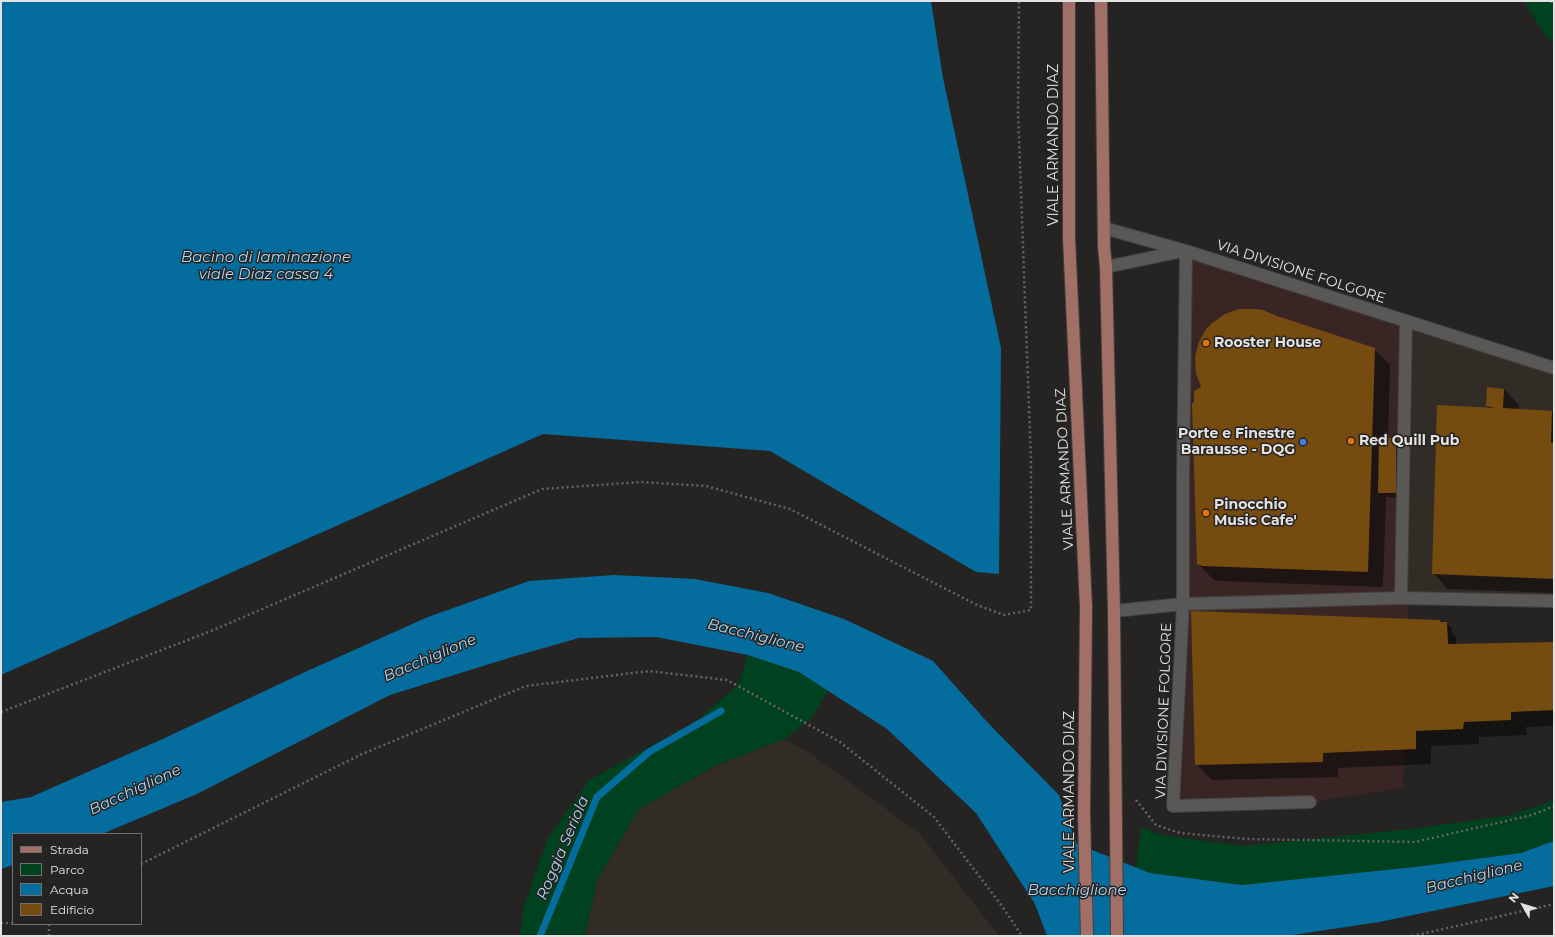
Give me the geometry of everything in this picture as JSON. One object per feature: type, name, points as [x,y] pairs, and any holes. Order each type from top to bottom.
[{"type":"main road","name":"VIALE ARMANDO DIAZ","points":[[1069,1],[1069,238],[1086,607],[1084,814],[1087,936]]},
{"type":"main road","points":[[1101,1],[1104,228],[1114,611],[1117,936]]},
{"type":"street","name":"VIA DIVISIONE FOLGORE","points":[[1104,228],[1186,251],[1554,368]]},
{"type":"street","name":"VIA DIVISIONE FOLGORE","points":[[1106,267],[1186,251]]},
{"type":"street","name":"VIA DIVISIONE FOLGORE","points":[[1186,251],[1183,478],[1184,604],[1173,806],[1310,802]]},
{"type":"street","points":[[1401,598],[1406,321]]},
{"type":"street","name":"VIA DIVISIONE FOLGORE","points":[[1114,611],[1184,604],[1401,598],[1554,601]]},
{"type":"path","points":[[1,712],[211,631],[542,489],[641,482],[706,486],[790,509],[977,605],[1004,615],[1032,610],[1030,461],[1018,112],[1019,1]]},
{"type":"path","points":[[1551,1],[1554,6]]},
{"type":"path","points":[[142,864],[362,754],[526,686],[649,671],[727,680],[840,742],[934,817],[1002,906],[1022,936]]},
{"type":"path","points":[[1136,800],[1156,825],[1180,834],[1247,839],[1415,842],[1532,815],[1554,806]]},
{"type":"path","points":[[1412,936],[1554,904]]},
{"type":"path","points":[[1,923],[12,923]]},
{"type":"path","points":[[48,936],[49,925]]},
{"type":"shaded area","points":[[1186,251],[1406,321],[1409,598],[1403,788],[1310,802],[1173,806]]},
{"type":"shaded area","points":[[1406,321],[1554,368],[1554,601],[1401,598]]},
{"type":"shaded area","points":[[784,739],[807,751],[920,834],[999,936],[585,936],[597,880],[639,809],[715,766]]},
{"type":"green space","points":[[1524,1],[1554,1],[1554,45],[1543,32]]},
{"type":"green space","points":[[748,655],[799,672],[828,690],[812,718],[784,739],[715,766],[639,809],[597,880],[585,936],[519,936],[525,903],[548,838],[589,780],[695,722],[738,685]]},
{"type":"green space","points":[[1554,800],[1554,841],[1521,853],[1415,867],[1242,885],[1150,873],[1136,867],[1141,827],[1161,835],[1243,846],[1411,829],[1512,815]]},
{"type":"water","name":"Bacino di laminazione viale Diaz cassa 4","points":[[1,1],[931,1],[943,78],[1001,348],[999,574],[976,572],[770,451],[543,434],[1,675]]},
{"type":"water","name":"Bacchiglione","points":[[614,575],[695,579],[768,593],[844,619],[933,661],[989,724],[1059,795],[1077,844],[1150,873],[1242,885],[1415,867],[1521,853],[1554,841],[1554,886],[1379,922],[1286,936],[1047,936],[1035,904],[976,813],[887,729],[799,672],[748,655],[656,637],[579,638],[390,695],[197,794],[104,833],[12,833],[12,865],[1,869],[1,802],[31,797],[167,737],[305,672],[428,617],[529,581]]},
{"type":"building","points":[[1239,309],[1263,310],[1375,348],[1368,572],[1202,566],[1197,564],[1192,403],[1194,403],[1194,391],[1201,387],[1196,373],[1195,357],[1199,342],[1206,329],[1225,314]]},
{"type":"building","points":[[1487,387],[1504,389],[1503,408],[1552,411],[1551,443],[1554,443],[1554,579],[1432,574],[1437,405],[1495,408],[1486,406]]},
{"type":"building","points":[[1379,438],[1396,438],[1396,493],[1378,493]]},
{"type":"building","points":[[1191,611],[1440,620],[1440,622],[1447,622],[1448,644],[1554,642],[1554,710],[1511,712],[1511,720],[1464,722],[1463,729],[1416,731],[1416,749],[1323,753],[1323,762],[1195,765]]},
{"type":"waterway","name":"Roggia Seriola","points":[[540,936],[597,797],[649,752],[721,711]]},
{"type":"place","name":"Rooster House","points":[[1206,343]]},
{"type":"place","name":"Red Quill Pub","points":[[1351,441]]},
{"type":"place","name":"Porte e Finestre Barausse - DQG","points":[[1303,442]]},
{"type":"place","name":"Pinocchio Music Cafe'","points":[[1206,513]]}]
